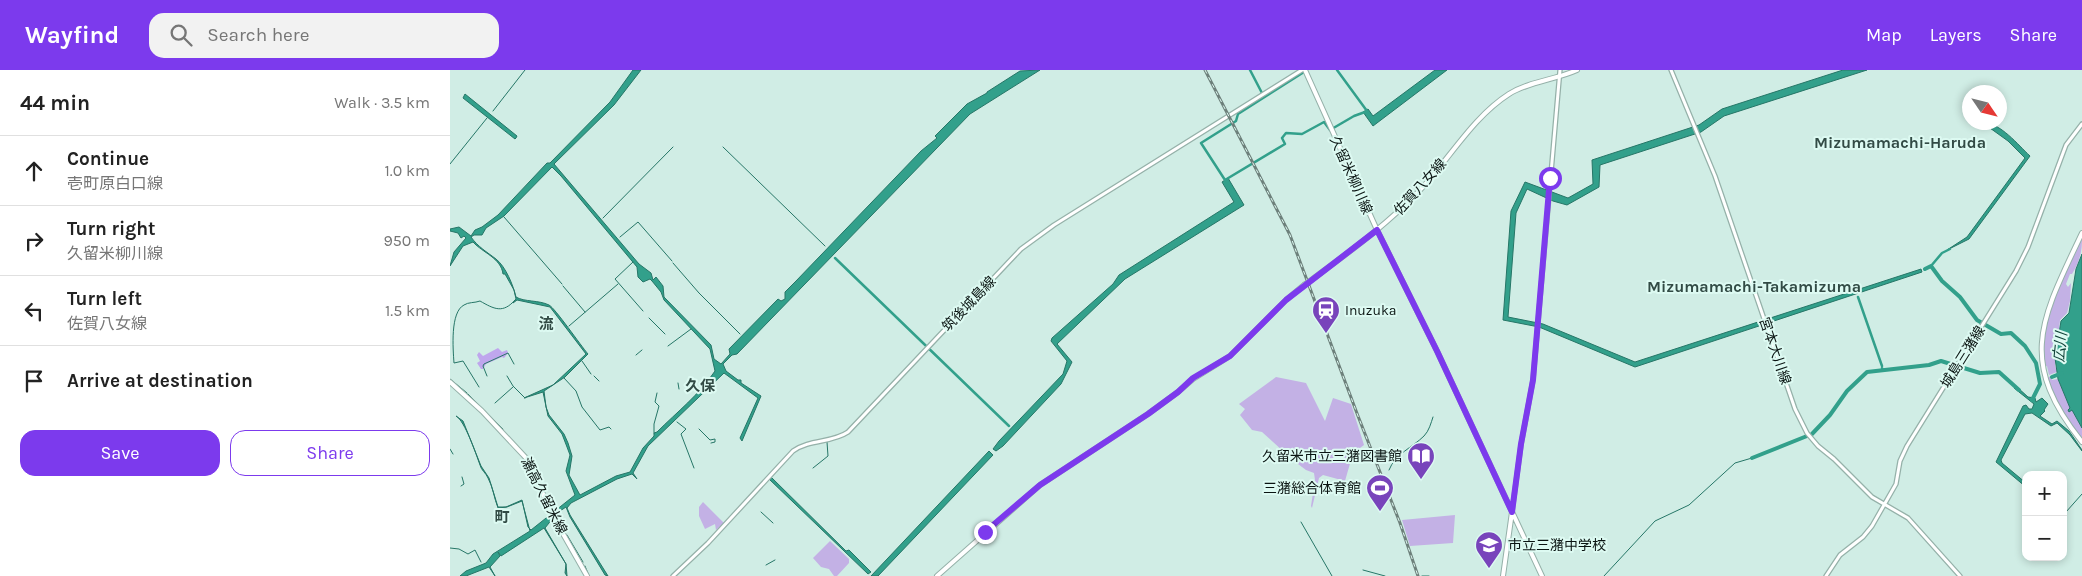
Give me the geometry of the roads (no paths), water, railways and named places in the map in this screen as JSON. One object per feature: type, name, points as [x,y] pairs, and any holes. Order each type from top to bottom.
[{"type":"main road","name":"久留米柳川線","points":[[1303,70],[1542,576]]},
{"type":"main road","name":"筑後城島線","points":[[673,576],[699,552],[793,451],[801,446],[842,436],[848,432],[924,350],[1021,250],[1037,237],[1303,70]]},
{"type":"main road","points":[[1503,576],[1521,444],[1533,380],[1560,70]]},
{"type":"main road","name":"佐賀八女線","points":[[937,576],[1040,485],[1148,414],[1178,392],[1193,378],[1230,356],[1286,300],[1377,230],[1423,187],[1494,106],[1511,93],[1577,70]]},
{"type":"main road","name":"宮本大川線","points":[[1672,70],[1715,176],[1795,409],[1808,434],[1872,497],[1911,520],[1960,576]]},
{"type":"main road","name":"城島三潴線","points":[[1826,576],[1840,555],[1868,532],[1885,506],[1896,484],[1902,454],[2020,263],[2028,247],[2066,145],[2082,124]]},
{"type":"main road","points":[[2082,232],[2047,313],[2042,332],[2041,348],[2042,368],[2052,395],[2063,416],[2082,442]]},
{"type":"main road","name":"瀬高久留米線","points":[[450,382],[466,395],[519,448],[532,467],[554,516],[587,576]]},
{"type":"water","points":[[633,70],[641,70],[614,105],[554,164],[639,264],[651,273],[653,280],[656,277],[663,286],[664,297],[711,345],[714,359],[721,364],[730,354],[729,349],[778,299],[781,301],[785,299],[785,292],[921,151],[937,138],[935,136],[967,104],[1020,71],[1040,70],[970,114],[737,354],[732,355],[723,364],[726,371],[761,396],[742,441],[740,438],[758,398],[724,373],[648,446],[633,473],[637,479],[632,474],[617,479],[571,503],[567,508],[570,515],[608,576],[605,575],[570,517],[566,507],[557,513],[545,528],[566,564],[544,528],[501,556],[498,552],[500,556],[490,567],[495,576],[489,567],[466,576],[460,576],[466,571],[486,563],[493,554],[530,531],[529,528],[531,530],[575,495],[566,471],[570,455],[562,434],[548,416],[546,408],[568,443],[572,456],[569,475],[580,495],[616,476],[630,472],[643,448],[654,436],[654,433],[695,396],[715,371],[710,349],[664,300],[661,292],[650,279],[643,282],[638,277],[637,267],[552,167],[504,216],[486,228],[482,235],[471,237],[480,247],[500,262],[514,290],[505,274],[503,274],[499,264],[473,242],[463,246],[450,266],[454,252],[466,238],[464,236],[461,238],[458,233],[450,231],[450,229],[459,227],[471,236],[475,230],[498,215],[547,163],[550,163],[610,102]]},
{"type":"water","points":[[1435,70],[1447,70],[1373,126],[1363,112],[1368,109],[1373,116]]},
{"type":"water","points":[[1843,70],[1867,70],[1724,116],[1701,132],[1600,165],[1599,187],[1567,205],[1527,189],[1516,213],[1508,317],[1543,324],[1635,362],[1921,269],[1922,272],[1635,367],[1539,327],[1503,320],[1511,211],[1525,182],[1568,198],[1593,184],[1592,160],[1699,125],[1722,109]]},
{"type":"water","points":[[465,94],[517,136],[516,138],[463,98]]},
{"type":"water","points":[[1993,130],[2002,130],[2030,156],[1969,239],[1947,250],[1967,237],[2025,158],[2008,141]]},
{"type":"water","points":[[1228,178],[1244,205],[1125,279],[1057,344],[1072,362],[1061,384],[1003,446],[996,451],[993,449],[1063,374],[1067,361],[1051,341],[1052,338],[1113,284],[1119,275],[1234,202],[1222,182]]},
{"type":"water","name":"広川","points":[[2082,254],[2082,428],[2072,410],[2069,412],[2068,410],[2070,408],[2058,379],[2055,358],[2061,321],[2069,313],[2076,269]]},
{"type":"water","points":[[514,290],[516,297],[519,299],[549,305],[588,354],[565,377],[553,385],[586,354],[550,307],[517,300],[513,303],[516,299]]},
{"type":"water","points":[[553,385],[544,391],[546,405],[543,392],[524,398]]},
{"type":"water","points":[[2017,387],[2028,397],[2035,398],[2036,402],[2042,398],[2048,404],[2040,416],[2052,424],[2057,421],[2069,431],[2082,450],[2057,423],[2051,426],[2032,413],[2025,414],[2001,460],[2002,463],[2022,480],[2022,484],[1996,462],[2023,406],[2026,405],[2029,409],[2032,409],[2034,404],[2014,388]]},
{"type":"water","points":[[456,416],[463,421],[471,442],[463,424]]},
{"type":"water","points":[[989,451],[993,455],[878,576],[871,576]]},
{"type":"water","points":[[771,477],[846,551],[849,550],[871,572],[868,574],[769,479]]},
{"type":"water","points":[[491,486],[498,507],[506,507],[522,500],[523,506],[522,501],[507,507],[498,508]]},
{"type":"waterway","points":[[493,111],[525,70]]},
{"type":"waterway","points":[[1250,70],[1263,95]]},
{"type":"waterway","points":[[1337,70],[1367,111]]},
{"type":"waterway","points":[[1225,180],[1201,143],[1236,121],[1238,114],[1304,72]]},
{"type":"waterway","points":[[1225,180],[1285,144],[1282,138],[1286,133],[1302,134],[1324,122],[1330,130],[1365,112]]},
{"type":"waterway","points":[[450,164],[487,118]]},
{"type":"waterway","points":[[603,218],[673,147]]},
{"type":"waterway","points":[[723,147],[825,246]]},
{"type":"waterway","points":[[504,217],[562,284]]},
{"type":"waterway","points":[[620,237],[638,222],[672,261]]},
{"type":"waterway","points":[[1931,266],[1942,253],[1950,249]]},
{"type":"waterway","points":[[835,258],[1009,426]]},
{"type":"waterway","points":[[633,262],[615,279],[643,311]]},
{"type":"waterway","points":[[673,263],[699,293],[740,334]]},
{"type":"waterway","points":[[1925,269],[1931,266],[1942,281],[1960,297],[1977,320],[2001,334],[2011,333],[2025,346],[2036,363],[2040,384],[2032,400]]},
{"type":"waterway","points":[[569,326],[618,284]]},
{"type":"waterway","points":[[563,286],[585,312]]},
{"type":"waterway","points":[[1858,297],[1882,366]]},
{"type":"waterway","points":[[479,387],[463,361],[454,363],[453,331],[456,315],[467,303],[480,301],[494,308],[502,309],[515,300]]},
{"type":"waterway","points":[[649,318],[665,334]]},
{"type":"waterway","points":[[668,346],[691,329]]},
{"type":"waterway","points":[[636,355],[642,350]]},
{"type":"waterway","points":[[487,376],[484,364],[508,353],[514,364]]},
{"type":"waterway","points":[[582,361],[591,374]]},
{"type":"waterway","points":[[1752,458],[1812,434],[1830,415],[1847,391],[1867,372],[1929,365],[1941,361],[1980,373],[1999,372],[2019,390]]},
{"type":"waterway","points":[[2052,377],[2062,373]]},
{"type":"waterway","points":[[507,376],[513,386],[525,398]]},
{"type":"waterway","points":[[594,376],[599,381]]},
{"type":"waterway","points":[[564,378],[576,391],[582,407],[600,430],[609,427],[611,429]]},
{"type":"waterway","points":[[450,379],[467,393]]},
{"type":"waterway","points":[[678,383],[679,389]]},
{"type":"waterway","points":[[495,403],[513,387]]},
{"type":"waterway","points":[[654,433],[654,424],[659,406],[655,402],[657,393]]},
{"type":"waterway","points":[[468,394],[503,429]]},
{"type":"waterway","points":[[475,407],[486,418]]},
{"type":"waterway","points":[[1389,470],[1395,459],[1426,434],[1433,417]]},
{"type":"waterway","points":[[677,422],[686,429],[681,434],[694,468]]},
{"type":"waterway","points":[[699,429],[710,440],[715,439],[715,442],[711,443]]},
{"type":"waterway","points":[[813,468],[828,456],[827,442]]},
{"type":"waterway","points":[[450,449],[453,454]]},
{"type":"waterway","points":[[1604,576],[1655,521],[1689,505],[1735,463],[1752,458]]},
{"type":"waterway","points":[[461,486],[464,484],[462,477]]},
{"type":"waterway","points":[[2067,511],[2082,494]]},
{"type":"waterway","points":[[761,512],[773,523]]},
{"type":"waterway","points":[[557,516],[565,532]]},
{"type":"waterway","points":[[552,519],[561,534]]},
{"type":"waterway","points":[[1301,522],[1332,576]]},
{"type":"waterway","points":[[567,535],[583,562]]},
{"type":"waterway","points":[[450,548],[459,549],[468,554],[475,550],[481,562]]},
{"type":"waterway","points":[[766,565],[775,560]]},
{"type":"waterway","points":[[585,566],[589,576]]},
{"type":"waterway","points":[[1363,570],[1385,576]]},
{"type":"waterway","points":[[1422,576],[1429,576]]},
{"type":"railway","points":[[1205,70],[1290,235],[1400,523],[1418,576]]},
{"type":"place","name":"Inuzuka","points":[[1326,334]]},
{"type":"place","name":"久留米市立三潴図書館","points":[[1421,480]]},
{"type":"place","name":"三潴総合体育館","points":[[1380,512]]},
{"type":"place","name":"市立三潴中学校","points":[[1489,569]]},
{"type":"district","name":"Mizumamachi-Haruda","points":[[1900,142]]},
{"type":"district","name":"Mizumamachi-Takamizuma","points":[[1754,286]]},
{"type":"district","name":"流","points":[[546,324]]},
{"type":"district","name":"久保","points":[[700,386]]},
{"type":"district","name":"町","points":[[502,517]]}]
